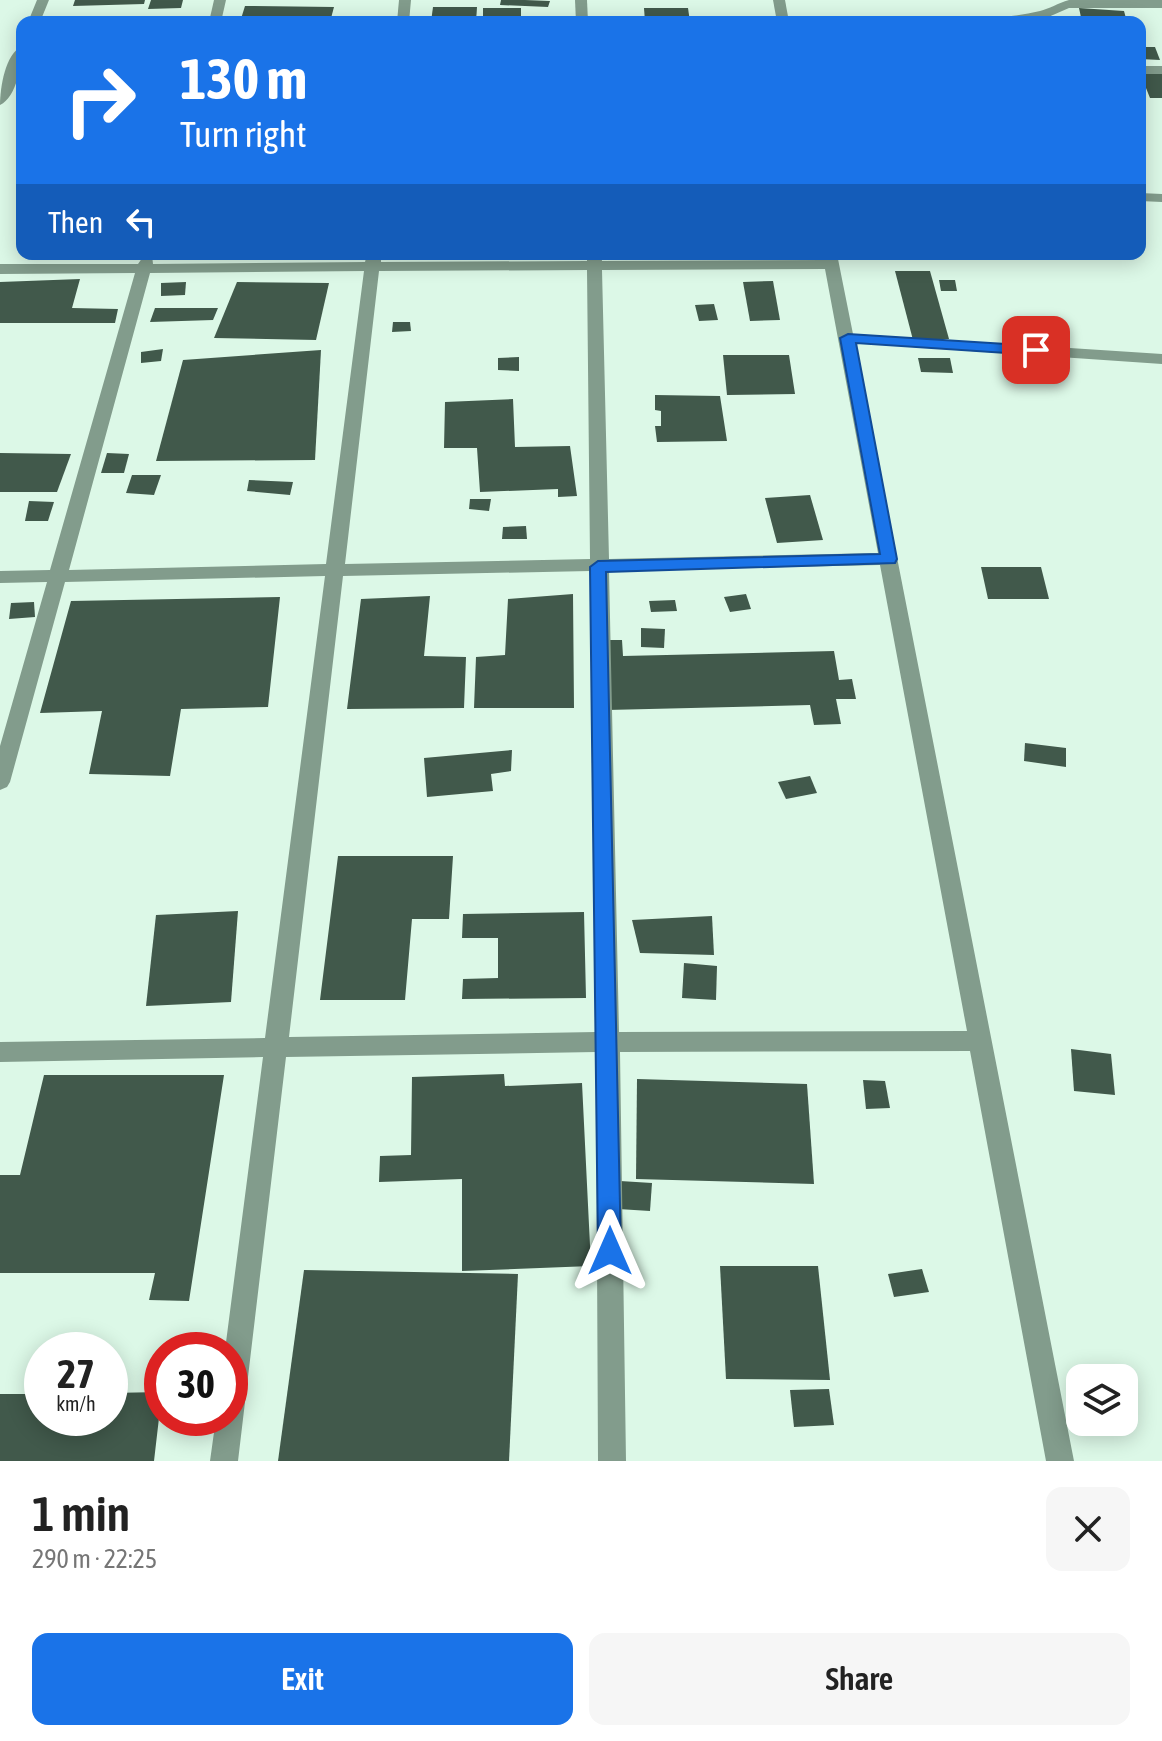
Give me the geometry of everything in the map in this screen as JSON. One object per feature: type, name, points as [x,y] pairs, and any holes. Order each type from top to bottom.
[{"type":"street","points":[[1049,16],[1056,7],[1069,4],[1162,4]]},
{"type":"street","points":[[0,101],[16,65]]},
{"type":"street","points":[[0,269],[146,261],[594,260],[612,1461]]},
{"type":"street","points":[[831,260],[1060,1461]]},
{"type":"street","points":[[0,782],[146,261]]},
{"type":"street","points":[[241,1332],[373,261]]},
{"type":"street","points":[[848,338],[1162,359]]},
{"type":"street","points":[[0,577],[889,559]]},
{"type":"street","points":[[0,1052],[608,1042],[979,1041]]},
{"type":"street","points":[[224,1461],[227,1436]]},
{"type":"building","points":[[75,0],[145,0],[144,4],[73,6]]},
{"type":"building","points":[[151,0],[183,0],[181,8],[148,9]]},
{"type":"building","points":[[501,0],[550,1],[548,7],[500,5]]},
{"type":"building","points":[[245,6],[334,7],[332,16],[242,16]]},
{"type":"building","points":[[433,7],[477,7],[476,16],[432,16]]},
{"type":"building","points":[[483,8],[521,8],[521,16],[483,16]]},
{"type":"building","points":[[644,8],[688,8],[689,16],[645,16]]},
{"type":"building","points":[[1079,8],[1124,11],[1125,16],[1081,16]]},
{"type":"building","points":[[1146,47],[1155,47],[1160,60],[1146,59]]},
{"type":"building","points":[[1146,73],[1162,74],[1162,98],[1150,98]]},
{"type":"building","points":[[895,271],[930,271],[949,339],[913,340]]},
{"type":"building","points":[[80,279],[72,308],[118,309],[115,323],[0,323],[0,282]]},
{"type":"building","points":[[939,280],[955,280],[957,291],[941,291]]},
{"type":"building","points":[[773,281],[780,320],[750,321],[743,282]]},
{"type":"building","points":[[186,282],[185,295],[161,296],[161,283]]},
{"type":"building","points":[[237,282],[329,283],[316,340],[214,338]]},
{"type":"building","points":[[714,304],[718,320],[699,321],[695,305]]},
{"type":"building","points":[[155,308],[218,308],[213,320],[150,322]]},
{"type":"building","points":[[393,322],[410,322],[411,331],[392,332]]},
{"type":"building","points":[[163,349],[161,361],[141,363],[141,352]]},
{"type":"building","points":[[321,350],[315,460],[156,461],[183,360]]},
{"type":"building","points":[[723,355],[789,355],[795,394],[727,395]]},
{"type":"building","points":[[519,357],[519,371],[498,370],[498,358]]},
{"type":"building","points":[[918,358],[950,358],[953,373],[921,372]]},
{"type":"building","points":[[655,395],[720,396],[727,441],[657,442],[655,426],[661,426],[661,411],[655,410]]},
{"type":"building","points":[[513,399],[515,447],[570,446],[577,496],[558,497],[558,489],[480,492],[477,448],[444,448],[445,402]]},
{"type":"building","points":[[0,453],[71,454],[57,492],[0,492]]},
{"type":"building","points":[[107,453],[129,454],[124,473],[101,473]]},
{"type":"building","points":[[132,475],[161,475],[154,495],[126,493]]},
{"type":"building","points":[[249,480],[293,482],[290,495],[247,491]]},
{"type":"building","points":[[810,495],[823,540],[777,543],[765,498]]},
{"type":"building","points":[[470,499],[491,499],[489,511],[469,509]]},
{"type":"building","points":[[29,501],[54,502],[48,521],[25,521]]},
{"type":"building","points":[[526,526],[527,539],[502,539],[503,527]]},
{"type":"building","points":[[981,567],[1041,567],[1049,599],[988,599]]},
{"type":"building","points":[[573,594],[574,708],[474,708],[476,657],[505,655],[508,599]]},
{"type":"building","points":[[746,594],[751,609],[730,612],[724,597]]},
{"type":"building","points":[[430,596],[424,656],[466,657],[464,708],[347,709],[361,599]]},
{"type":"building","points":[[280,597],[268,707],[181,709],[170,776],[89,774],[102,711],[40,713],[71,601]]},
{"type":"building","points":[[675,600],[677,611],[651,612],[649,601]]},
{"type":"building","points":[[34,602],[35,617],[9,619],[11,603]]},
{"type":"building","points":[[641,628],[665,629],[664,648],[641,647]]},
{"type":"building","points":[[603,640],[622,640],[623,656],[834,651],[839,680],[852,679],[856,699],[836,699],[841,724],[814,725],[810,705],[607,710]]},
{"type":"building","points":[[1025,743],[1066,748],[1066,767],[1024,761]]},
{"type":"building","points":[[512,750],[511,771],[491,774],[493,791],[427,797],[424,758]]},
{"type":"building","points":[[810,776],[817,793],[786,799],[778,782]]},
{"type":"building","points":[[338,856],[453,856],[449,919],[412,919],[405,1000],[320,1000]]},
{"type":"building","points":[[238,911],[231,1002],[146,1006],[156,915]]},
{"type":"building","points":[[584,912],[586,998],[462,999],[463,979],[498,978],[498,938],[462,938],[463,914]]},
{"type":"building","points":[[712,916],[714,955],[640,953],[632,920]]},
{"type":"building","points":[[684,963],[717,966],[716,1000],[682,998]]},
{"type":"building","points":[[1071,1049],[1111,1054],[1115,1095],[1074,1091]]},
{"type":"building","points":[[504,1074],[505,1086],[582,1083],[591,1266],[462,1271],[462,1179],[379,1182],[380,1156],[411,1155],[412,1077]]},
{"type":"building","points":[[44,1075],[224,1075],[189,1301],[149,1300],[155,1273],[0,1273],[0,1175],[20,1175]]},
{"type":"building","points":[[637,1079],[807,1084],[814,1184],[636,1179]]},
{"type":"building","points":[[863,1080],[885,1081],[890,1108],[866,1109]]},
{"type":"building","points":[[620,1181],[652,1183],[650,1211],[618,1209]]},
{"type":"building","points":[[720,1266],[818,1266],[830,1380],[726,1379]]},
{"type":"building","points":[[922,1269],[929,1292],[894,1297],[888,1274]]},
{"type":"building","points":[[304,1270],[518,1274],[509,1461],[278,1461]]},
{"type":"building","points":[[829,1389],[834,1425],[794,1427],[790,1390]]},
{"type":"building","points":[[144,1392],[144,1436],[157,1436],[154,1461],[0,1461],[0,1394],[24,1394],[24,1436],[128,1436],[128,1393]]},
{"type":"route","points":[[610,1251],[598,567],[889,559],[848,338],[1036,350]]}]
